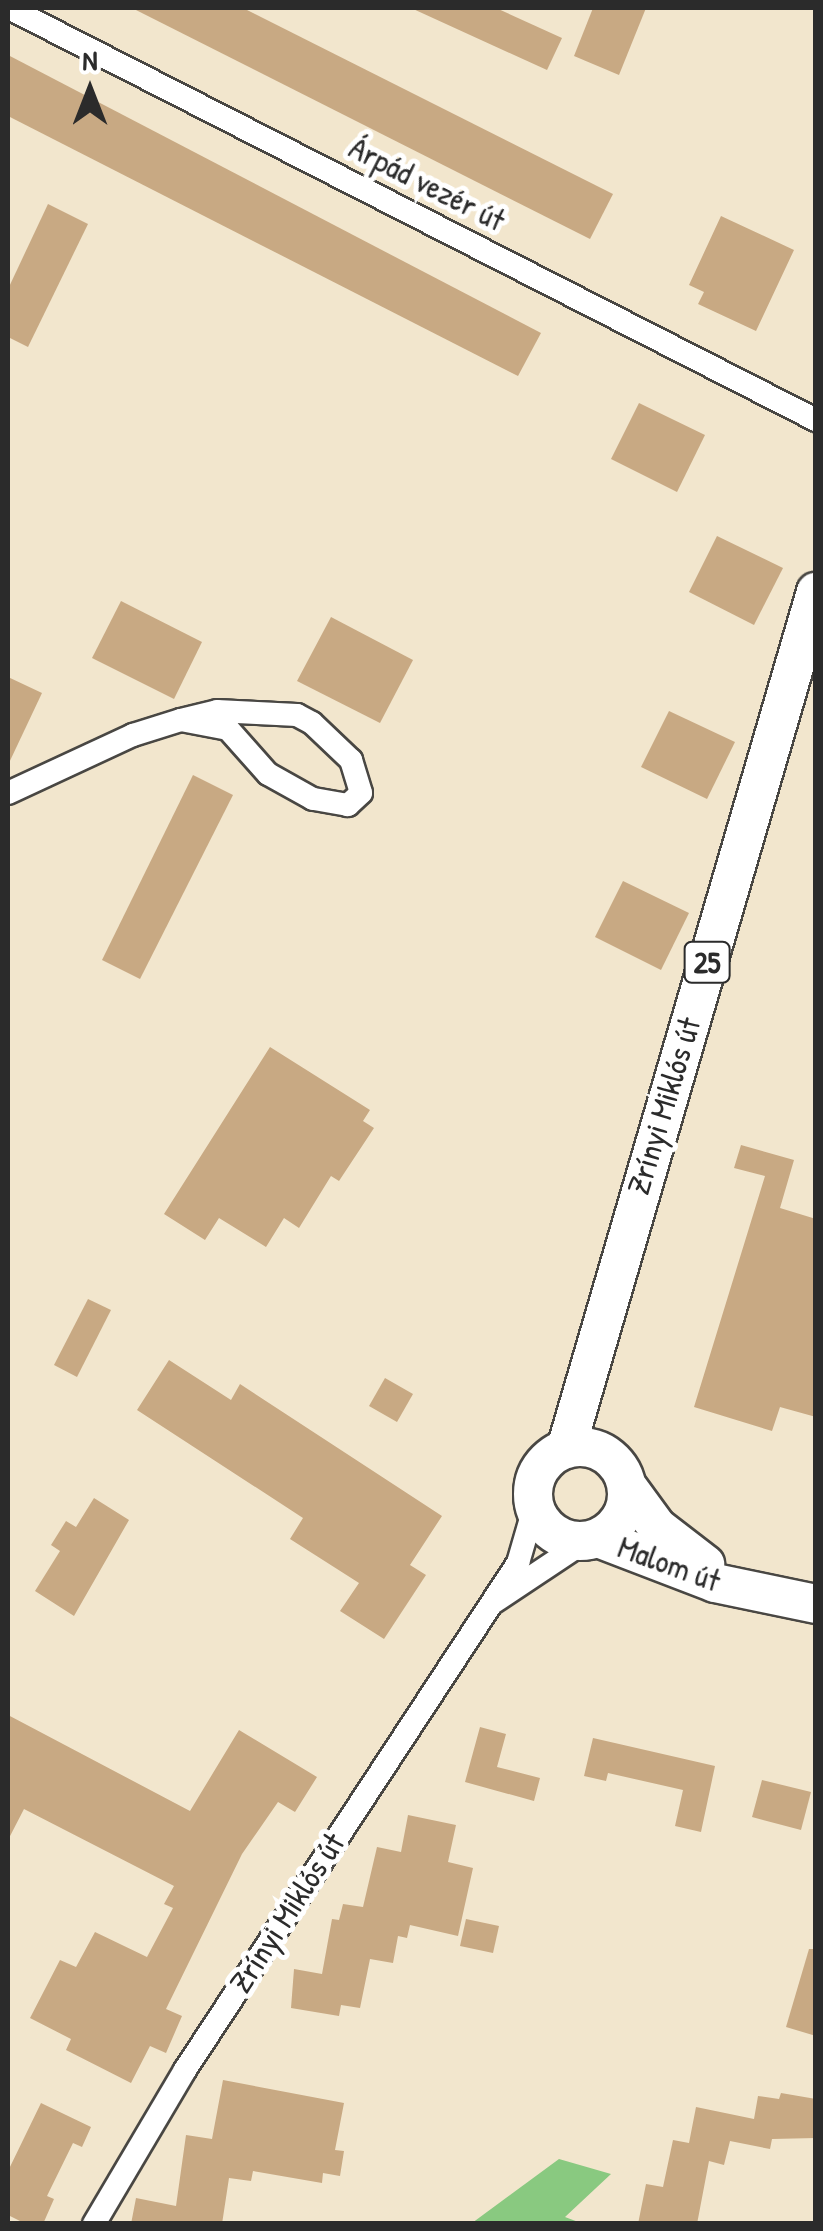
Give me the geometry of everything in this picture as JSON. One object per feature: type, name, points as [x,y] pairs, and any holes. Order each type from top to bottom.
[{"type":"main road","name":"Zrínyi Miklós út","points":[[566,1449],[816,592]]},
{"type":"main road","name":"Zrínyi Miklós út","points":[[598,1332],[597,1403],[622,1476]]},
{"type":"main road","points":[[566,1449],[594,1449],[622,1476],[621,1518],[591,1540]]},
{"type":"main road","name":"25","points":[[566,1449],[538,1471],[534,1508],[553,1534],[591,1540]]},
{"type":"main road","name":"Malom út","points":[[622,1476],[657,1528],[740,1588]]},
{"type":"main road","name":"Malom út","points":[[591,1540],[740,1588],[816,1604]]},
{"type":"street","name":"Árpád vezér út","points":[[9,8],[816,420]]},
{"type":"street","points":[[8,794],[133,735],[182,720],[217,711],[297,715],[327,732],[351,760],[360,778],[358,799],[348,805],[313,799],[268,774],[228,729],[182,720]]},
{"type":"street","name":"Zrínyi Miklós út","points":[[94,2224],[185,2070],[518,1563],[534,1508]]},
{"type":"street","name":"Zrínyi Miklós út","points":[[487,1606],[591,1540]]},
{"type":"green space","points":[[559,2159],[611,2174],[565,2217],[581,2223],[472,2223]]},
{"type":"building","points":[[132,8],[243,8],[613,194],[590,239]]},
{"type":"building","points":[[411,8],[496,8],[562,38],[547,70]]},
{"type":"building","points":[[593,8],[646,8],[619,75],[574,56]]},
{"type":"building","points":[[8,55],[541,333],[518,376],[8,116]]},
{"type":"building","points":[[48,204],[88,224],[28,347],[8,337],[8,289]]},
{"type":"building","points":[[721,216],[794,250],[756,331],[698,304],[704,292],[689,285]]},
{"type":"building","points":[[639,403],[705,435],[677,492],[611,459]]},
{"type":"building","points":[[717,536],[783,568],[754,625],[689,592]]},
{"type":"building","points":[[121,601],[202,642],[174,699],[92,658]]},
{"type":"building","points":[[331,617],[413,660],[380,723],[297,681]]},
{"type":"building","points":[[8,677],[42,693],[8,765]]},
{"type":"building","points":[[669,711],[735,742],[707,799],[641,767]]},
{"type":"building","points":[[193,775],[233,795],[140,979],[102,960]]},
{"type":"building","points":[[623,881],[689,913],[661,970],[595,937]]},
{"type":"building","points":[[270,1047],[370,1110],[363,1121],[374,1128],[339,1181],[331,1176],[299,1228],[284,1218],[266,1247],[219,1218],[205,1240],[164,1214]]},
{"type":"building","points":[[741,1145],[794,1160],[780,1208],[816,1219],[816,1417],[780,1407],[772,1431],[694,1407],[765,1176],[734,1168]]},
{"type":"building","points":[[88,1299],[111,1310],[77,1377],[54,1365]]},
{"type":"building","points":[[169,1360],[231,1400],[240,1384],[442,1516],[410,1565],[426,1575],[384,1639],[340,1611],[359,1583],[290,1539],[303,1518],[137,1410]]},
{"type":"building","points":[[385,1378],[413,1394],[397,1422],[369,1406]]},
{"type":"building","points":[[94,1498],[129,1520],[74,1616],[35,1591],[60,1551],[51,1545],[66,1521],[76,1527]]},
{"type":"building","points":[[8,1715],[190,1811],[239,1730],[317,1777],[295,1812],[278,1802],[242,1854],[166,2009],[182,2016],[166,2053],[150,2046],[131,2083],[66,2050],[71,2039],[30,2018],[60,1960],[76,1967],[95,1932],[147,1957],[173,1908],[164,1904],[174,1886],[24,1809],[8,1840]]},
{"type":"building","points":[[480,1727],[506,1734],[497,1767],[540,1778],[534,1801],[465,1782]]},
{"type":"building","points":[[593,1738],[715,1766],[701,1832],[675,1826],[683,1790],[608,1773],[606,1781],[584,1776]]},
{"type":"building","points":[[762,1780],[811,1792],[801,1830],[752,1817]]},
{"type":"building","points":[[408,1815],[456,1825],[448,1862],[473,1868],[458,1936],[410,1925],[407,1938],[398,1936],[393,1963],[370,1959],[360,2008],[341,2005],[339,2016],[291,2008],[294,1969],[322,1974],[332,1919],[339,1920],[343,1904],[363,1907],[377,1847],[401,1852]]},
{"type":"building","points":[[466,1919],[499,1926],[493,1953],[460,1946]]},
{"type":"building","points":[[809,1949],[816,1949],[816,2036],[786,2027]]},
{"type":"building","points":[[223,2080],[344,2103],[335,2150],[344,2151],[340,2176],[323,2173],[322,2183],[253,2171],[251,2181],[229,2178],[222,2224],[131,2224],[136,2198],[176,2206],[186,2135],[212,2139]]},
{"type":"building","points":[[781,2093],[816,2099],[816,2138],[772,2139],[770,2149],[730,2141],[724,2165],[709,2161],[697,2224],[638,2224],[646,2184],[663,2187],[673,2140],[689,2143],[696,2107],[754,2119],[758,2096],[779,2099]]},
{"type":"building","points":[[41,2103],[91,2127],[82,2147],[73,2143],[47,2196],[54,2199],[43,2224],[26,2224],[8,2215],[8,2171]]}]
